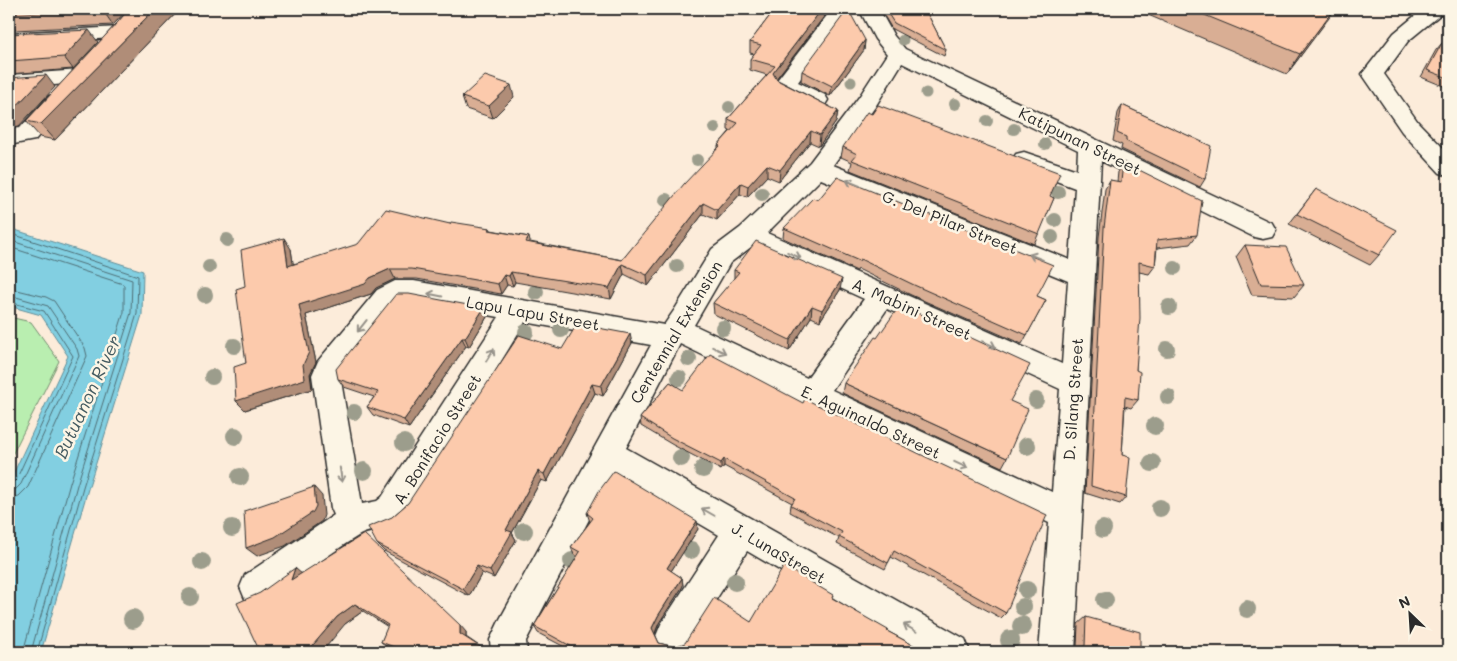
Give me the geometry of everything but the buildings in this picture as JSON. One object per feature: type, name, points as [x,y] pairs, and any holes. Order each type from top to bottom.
[{"type":"street","points":[[842,9],[785,84],[869,110]]},
{"type":"street","points":[[869,9],[885,38],[898,53]]},
{"type":"street","points":[[1437,9],[1423,16],[1391,46],[1373,74],[1410,127],[1448,167]]},
{"type":"street","points":[[9,39],[125,27],[27,135],[9,137]]},
{"type":"street","name":"Centennial Extension","points":[[509,650],[508,640],[512,630],[606,453],[673,333],[685,317],[721,256],[749,235],[818,168],[869,110],[898,53]]},
{"type":"street","name":"Katipunan Street","points":[[898,53],[1263,230]]},
{"type":"street","points":[[9,82],[91,65]]},
{"type":"street","name":"D. Silang Street","points":[[1057,652],[1090,145]]},
{"type":"street","points":[[1005,153],[1087,183]]},
{"type":"street","name":"G. Del Pilar Street","points":[[818,168],[1081,275]]},
{"type":"street","name":"A. Mabini Street","points":[[749,235],[1075,383]]},
{"type":"street","name":"Lapu Lapu Street","points":[[353,521],[347,508],[326,375],[328,369],[378,305],[395,291],[414,291],[517,311],[673,333]]},
{"type":"street","points":[[812,394],[882,295]]},
{"type":"street","name":"A. Bonifacio Street","points":[[257,587],[353,521],[384,515],[393,508],[517,311]]},
{"type":"street","name":"E. Aguinaldo Street","points":[[673,333],[812,394],[1066,515]]},
{"type":"street","name":"J. LunaStreet","points":[[606,453],[952,652]]},
{"type":"street","points":[[673,636],[741,531]]},
{"type":"green space","points":[[9,317],[31,322],[59,361],[9,461]]},
{"type":"water","name":"Butuanon River","points":[[9,228],[143,271],[142,315],[88,489],[41,652],[9,652],[9,483],[68,356],[41,315],[9,306]]}]
